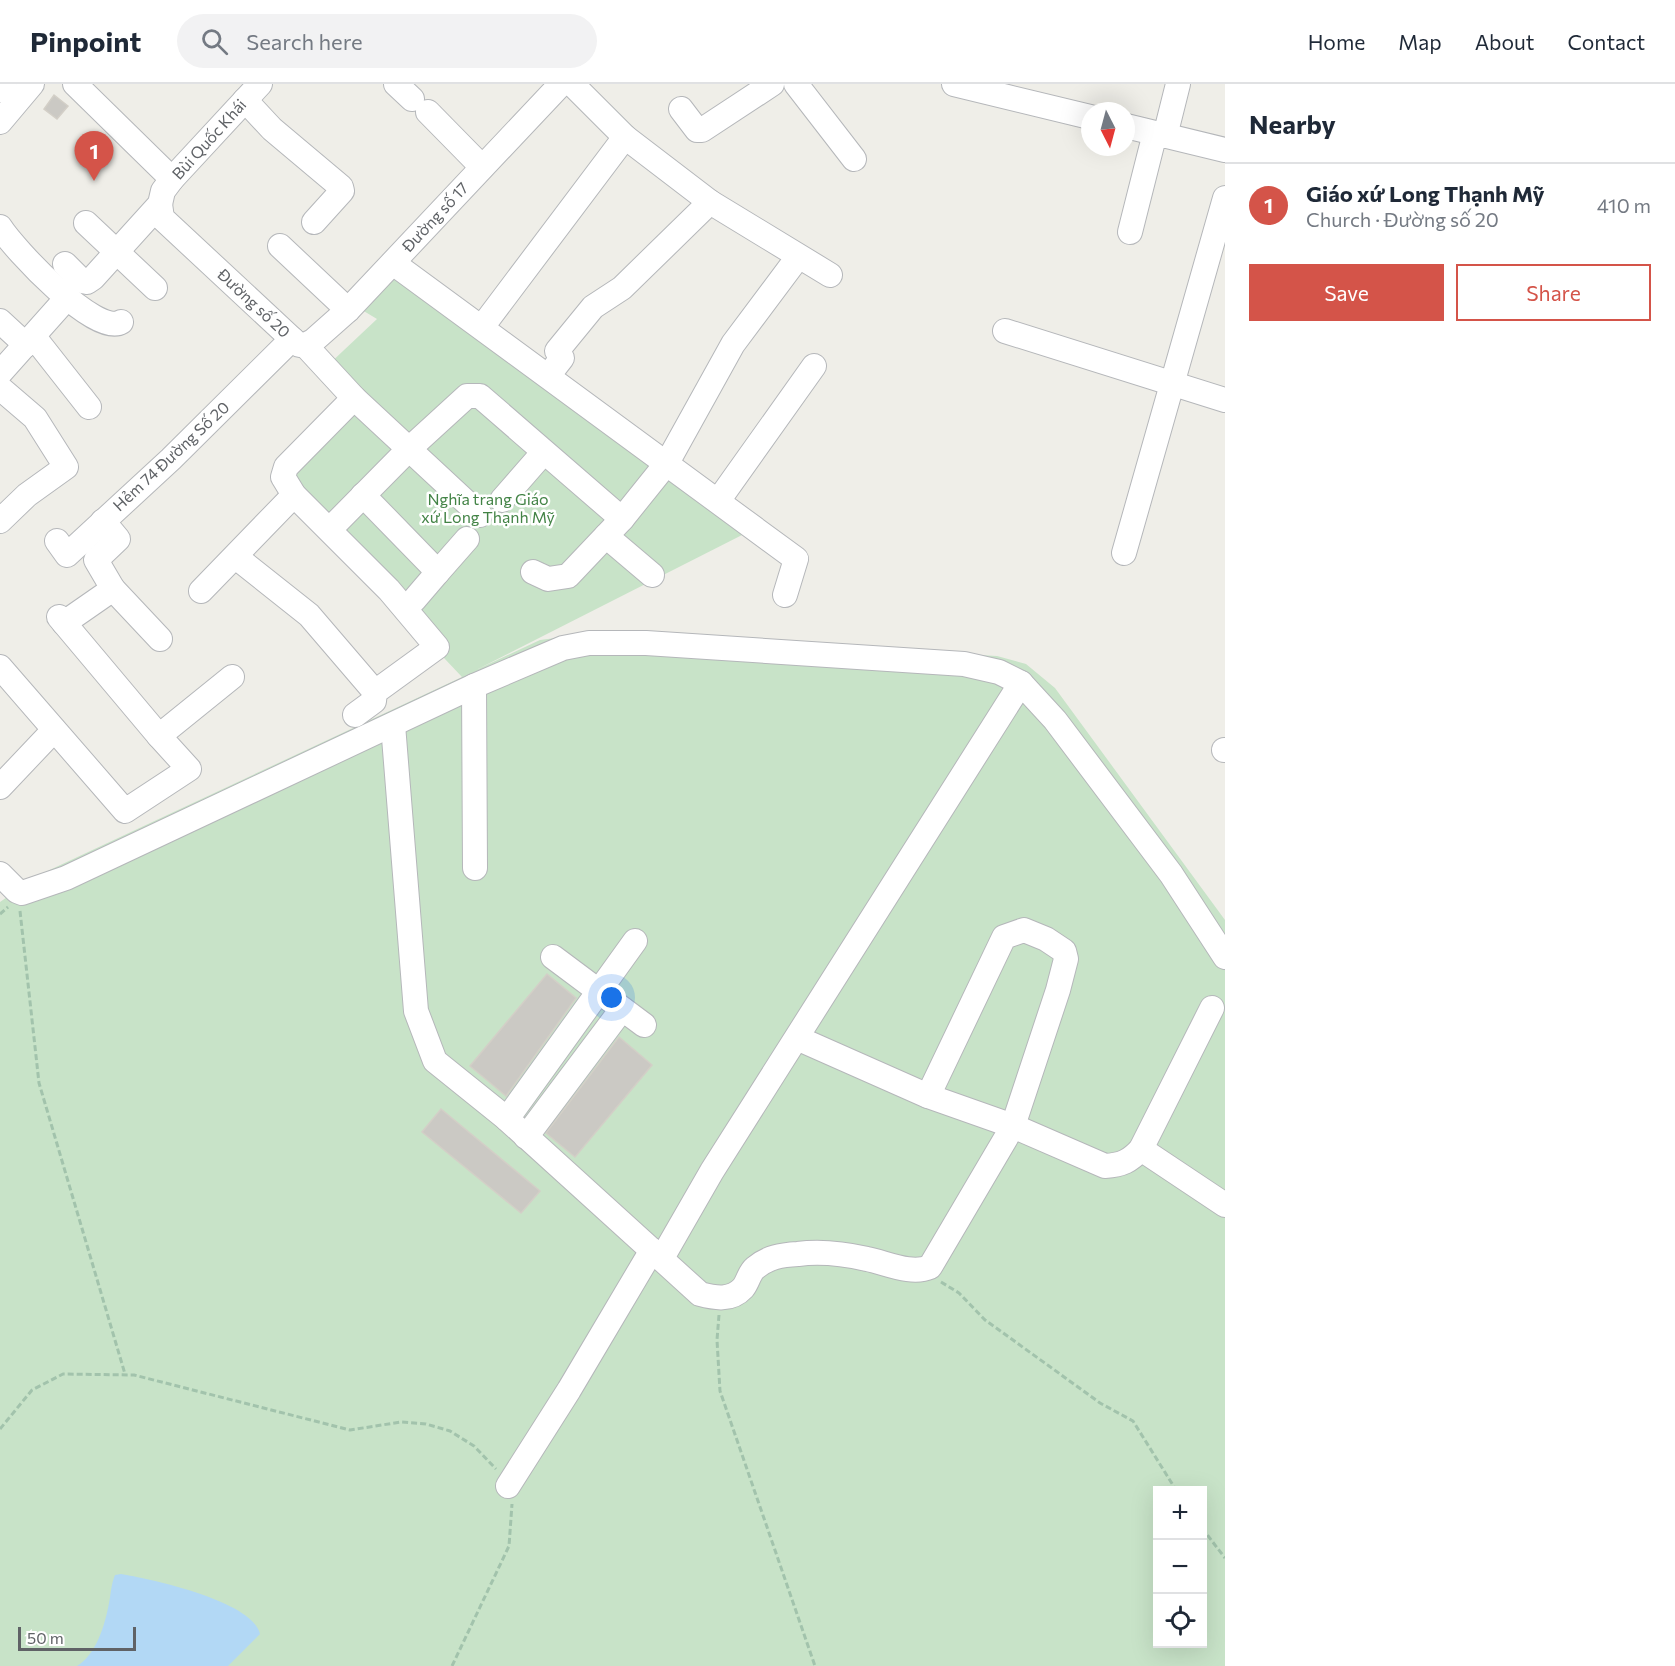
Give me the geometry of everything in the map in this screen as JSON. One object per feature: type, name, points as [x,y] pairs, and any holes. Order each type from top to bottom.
[{"type":"street","points":[[75,84],[172,179]]},
{"type":"street","name":"Đường số 17","points":[[298,342],[313,341],[348,310],[561,84]]},
{"type":"street","points":[[572,84],[625,137],[710,202],[830,275]]},
{"type":"street","points":[[681,110],[697,130],[702,130],[772,84]]},
{"type":"street","points":[[796,84],[854,159]]},
{"type":"street","points":[[954,84],[1081,115]]},
{"type":"street","points":[[1130,232],[1178,84]]},
{"type":"street","points":[[0,122],[16,90]]},
{"type":"street","points":[[252,92],[272,129],[341,187],[342,191],[338,198],[315,222]]},
{"type":"street","name":"Bùi Quốc Khái","points":[[65,264],[87,282],[160,204],[163,191],[172,179],[252,92]]},
{"type":"street","points":[[412,98],[482,167]]},
{"type":"street","points":[[1135,128],[1225,150]]},
{"type":"street","points":[[482,327],[625,137]]},
{"type":"street","points":[[1124,553],[1225,198]]},
{"type":"street","points":[[548,376],[562,358],[557,351],[593,307],[622,288],[710,202]]},
{"type":"street","name":"Đường số 20","points":[[160,204],[162,218],[298,342],[354,398],[480,515]]},
{"type":"street","points":[[86,223],[154,288]]},
{"type":"street","points":[[0,227],[14,247],[66,299],[106,324],[122,322]]},
{"type":"street","points":[[280,246],[348,310]]},
{"type":"street","points":[[533,572],[548,579],[568,576],[614,527],[667,463],[733,344],[798,257]]},
{"type":"street","points":[[393,263],[796,559],[785,595]]},
{"type":"street","points":[[0,373],[66,299]]},
{"type":"street","points":[[0,321],[30,341],[89,407]]},
{"type":"street","points":[[1005,331],[1225,400]]},
{"type":"street","name":"Hẻm 74 Đường Số 20","points":[[113,589],[96,560],[117,539],[103,521],[298,342]]},
{"type":"street","points":[[718,501],[814,366]]},
{"type":"street","points":[[0,388],[35,418],[66,467],[27,495],[0,521]]},
{"type":"street","points":[[334,525],[409,449],[467,396],[473,394],[480,396],[543,453],[614,527],[652,574]]},
{"type":"street","points":[[354,398],[286,467],[283,477],[294,495],[389,590],[437,647],[375,692]]},
{"type":"street","points":[[502,500],[543,453]]},
{"type":"street","points":[[201,591],[294,495]]},
{"type":"street","points":[[363,495],[438,572]]},
{"type":"street","points":[[57,541],[67,555],[103,521]]},
{"type":"street","points":[[414,600],[467,539]]},
{"type":"street","points":[[236,557],[309,615],[375,692],[374,701],[355,715]]},
{"type":"street","points":[[0,667],[125,811],[189,769],[62,620],[113,589],[160,639]]},
{"type":"street","points":[[0,874],[18,900],[30,892],[66,878],[474,686],[563,648],[589,643],[646,643],[964,664],[999,672],[1021,683],[1055,720],[1171,874],[1225,957]]},
{"type":"street","points":[[159,736],[232,676]]},
{"type":"street","points":[[508,1486],[797,1038],[1021,683]]},
{"type":"street","points":[[474,686],[475,868]]},
{"type":"street","points":[[393,724],[416,1011],[435,1061],[507,1119],[700,1294],[721,1299],[743,1288],[754,1269],[773,1256],[805,1253],[837,1254],[922,1270],[930,1267],[1013,1126],[1046,1030],[1066,959],[1064,951],[1046,939],[1024,930],[1004,937],[928,1096]]},
{"type":"street","points":[[0,787],[54,730]]},
{"type":"street","points":[[507,1119],[635,941]]},
{"type":"street","points":[[553,957],[644,1025]]},
{"type":"street","points":[[797,1038],[928,1096],[1013,1126],[1106,1166],[1120,1166],[1132,1159],[1141,1149],[1212,1008]]},
{"type":"street","points":[[526,1137],[622,1009]]},
{"type":"street","points":[[1141,1149],[1225,1205]]},
{"type":"path","points":[[18,900],[39,1083],[125,1374]]},
{"type":"path","points":[[922,1270],[959,1293],[985,1320],[1100,1403],[1133,1421],[1173,1486]]},
{"type":"path","points":[[721,1299],[717,1340],[720,1391],[815,1666]]},
{"type":"path","points":[[0,1429],[32,1390],[63,1374],[125,1374],[350,1430],[401,1422],[426,1424],[450,1431],[474,1446],[494,1466],[508,1486],[513,1515],[509,1546],[452,1666]]},
{"type":"path","points":[[1207,1533],[1225,1558]]},
{"type":"green space","name":"Nghĩa trang Giáo xứ Long Thạnh Mỹ","points":[[397,270],[746,533],[478,669],[540,640],[587,634],[997,656],[1026,664],[1055,688],[1225,920],[1225,1666],[0,1666],[0,902],[39,875],[462,677],[287,492],[284,475],[352,391],[326,367],[377,319],[357,307]]},
{"type":"water","points":[[121,1574],[176,1586],[221,1602],[240,1611],[253,1622],[260,1634],[228,1666],[77,1666],[89,1655],[99,1639],[115,1575]]},
{"type":"building","points":[[54,95],[68,106],[57,119],[44,109]]},
{"type":"building","points":[[547,974],[576,998],[506,1096],[470,1066]]},
{"type":"building","points":[[619,1037],[652,1065],[575,1157],[546,1133]]},
{"type":"building","points":[[441,1109],[540,1191],[521,1213],[422,1132]]},
{"type":"place","name":"Giáo xứ Long Thạnh Mỹ","points":[[94,181]]}]
